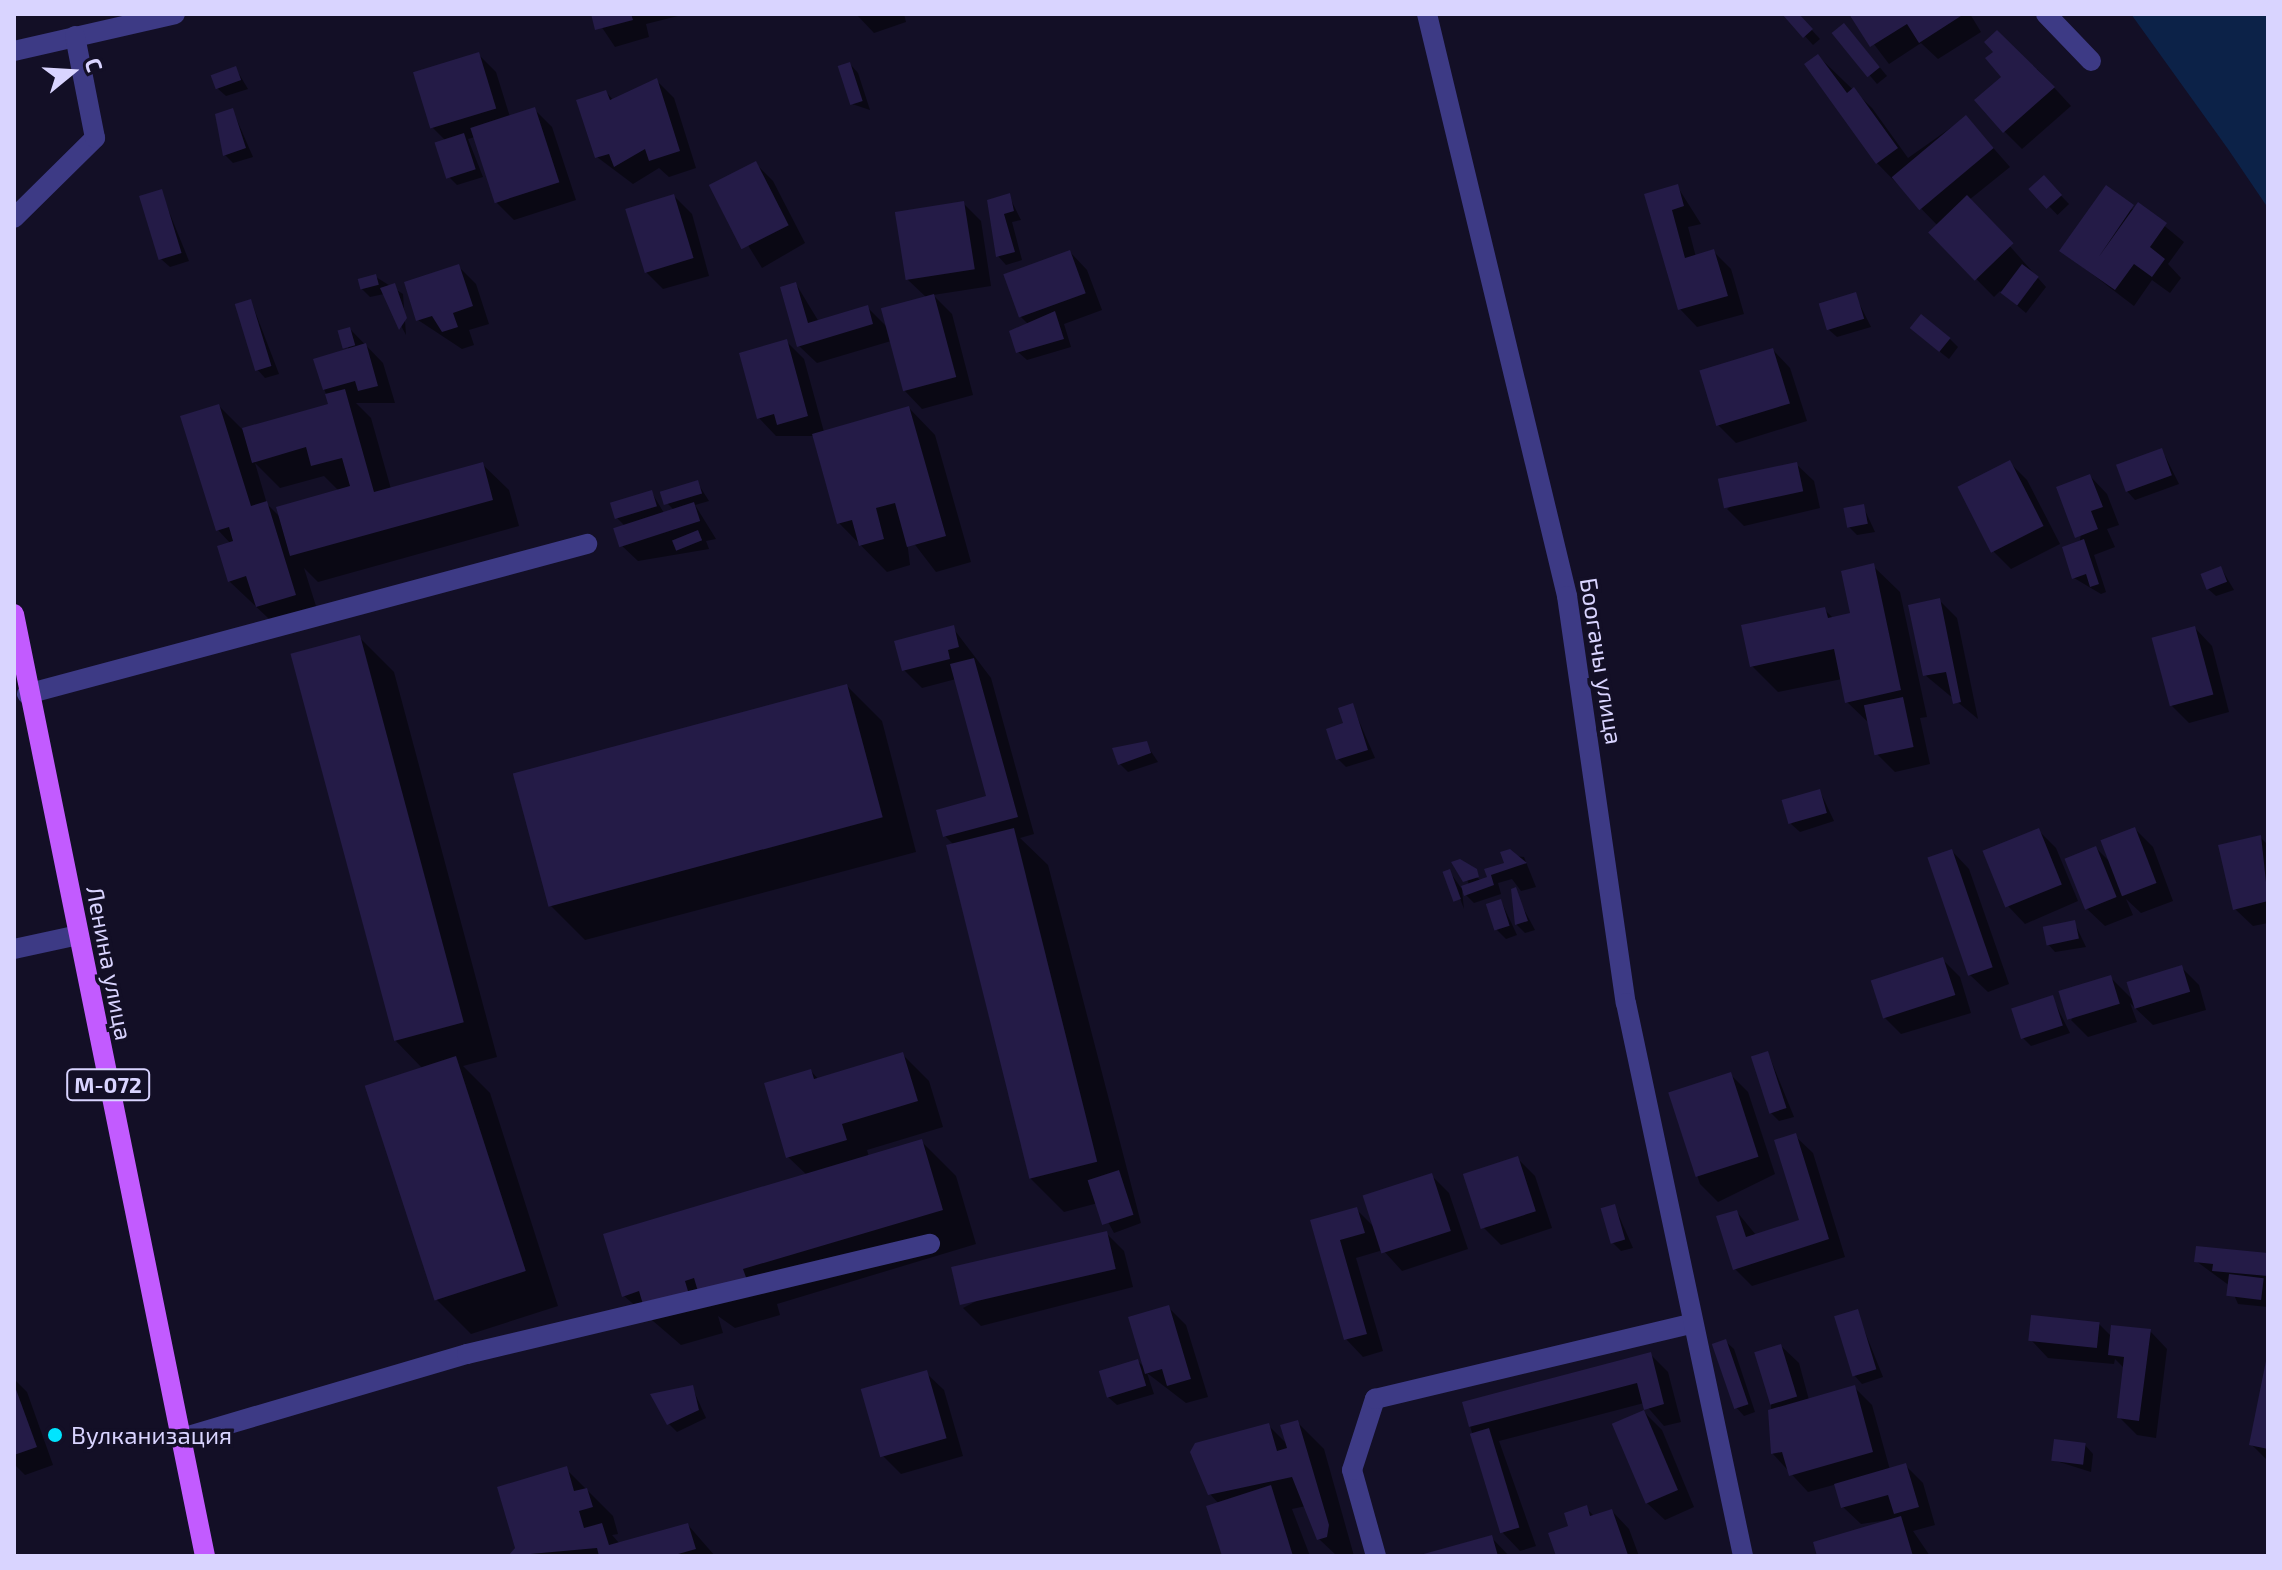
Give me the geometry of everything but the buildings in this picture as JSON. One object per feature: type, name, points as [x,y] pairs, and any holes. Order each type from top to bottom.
[{"type":"main road","name":"Ленина улица","points":[[14,614],[18,665],[79,935],[178,1439],[205,1556]]},
{"type":"street","points":[[14,51],[175,14]]},
{"type":"street","name":"Боогачы улица","points":[[1427,14],[1567,596],[1626,1003],[1690,1324],[1743,1556]]},
{"type":"street","points":[[2046,14],[2091,61]]},
{"type":"street","points":[[14,218],[95,138],[75,36]]},
{"type":"street","points":[[27,694],[587,544]]},
{"type":"street","points":[[14,949],[79,935]]},
{"type":"street","points":[[178,1439],[467,1354],[930,1244]]},
{"type":"street","points":[[1376,1556],[1352,1470],[1375,1399],[1690,1324]]},
{"type":"water","points":[[2131,14],[2268,14],[2268,208],[2228,149]]},
{"type":"place","name":"Вулканизация","points":[[55,1435]]}]
